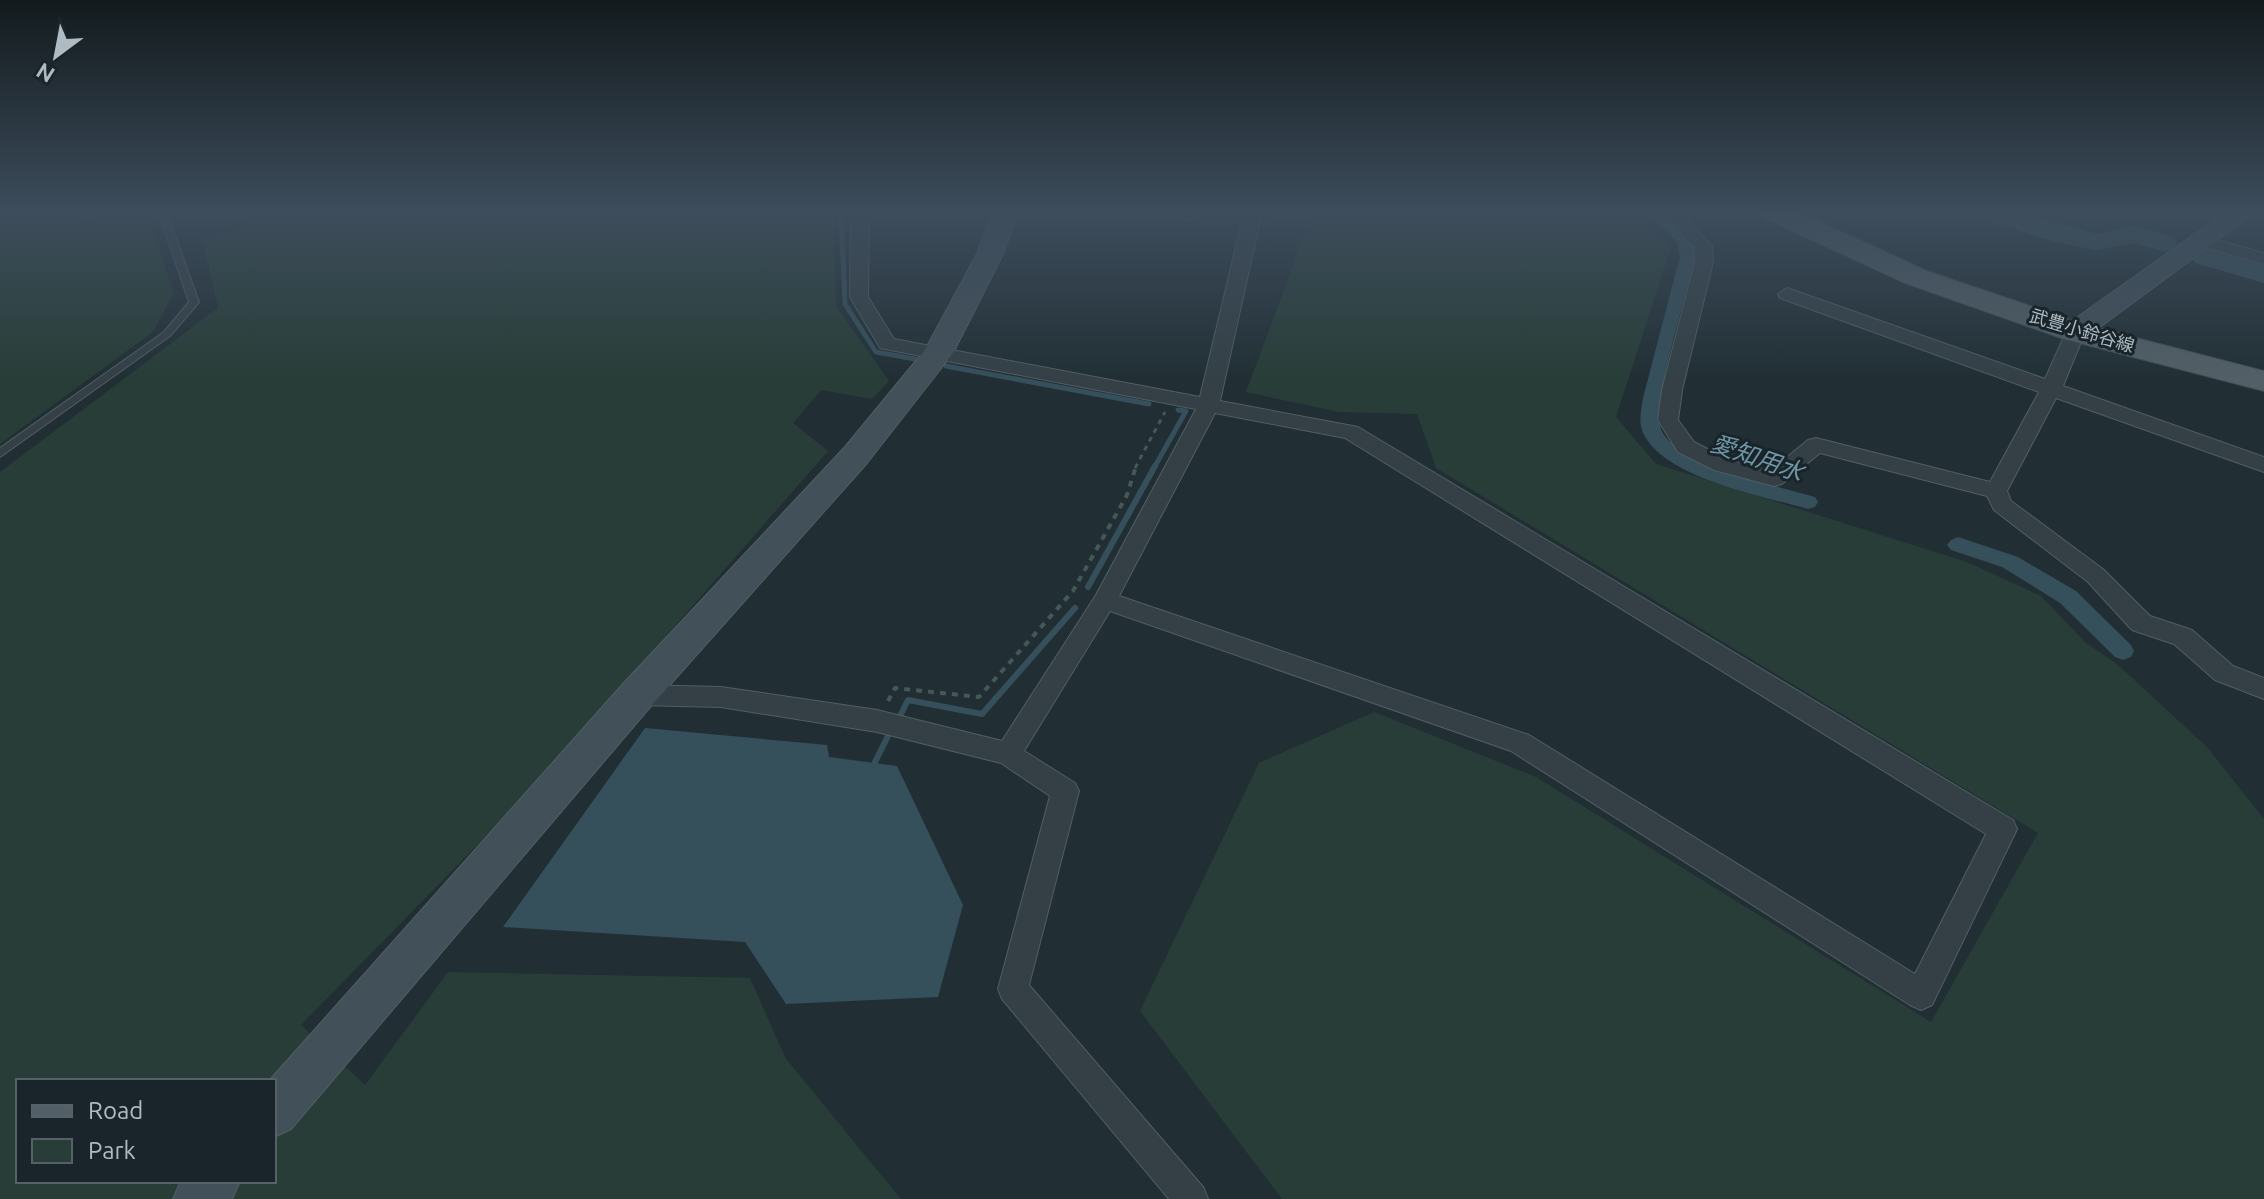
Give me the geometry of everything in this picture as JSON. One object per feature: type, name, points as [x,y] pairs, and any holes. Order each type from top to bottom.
[{"type":"main road","name":"武豊小鈴谷線","points":[[1894,267],[2075,332],[2264,381]]},
{"type":"street","points":[[859,267],[859,297],[887,344],[1351,432],[2003,829],[1921,995],[1520,743],[1105,600]]},
{"type":"street","points":[[276,1110],[637,695],[856,455],[938,353],[983,267]]},
{"type":"street","points":[[1008,754],[1105,600],[1209,404],[1240,267]]},
{"type":"street","points":[[1703,267],[1672,390],[1668,420],[1686,447],[1722,465],[1774,479],[1816,445],[1996,491]]},
{"type":"street","points":[[1996,491],[2052,387],[2075,332],[2166,267]]},
{"type":"street","points":[[1787,294],[2264,465]]},
{"type":"street","points":[[1996,491],[2002,505],[2096,576],[2141,623],[2183,637],[2224,673],[2264,689]]},
{"type":"street","points":[[637,695],[721,697],[877,721],[1008,754],[1065,791],[1013,989],[1191,1199]]},
{"type":"street","points":[[199,1199],[212,1183]]},
{"type":"lane","points":[[0,453],[167,334],[194,302],[182,267]]},
{"type":"path","points":[[877,721],[895,688],[979,697],[1073,591],[1127,495],[1131,476],[1173,397]]},
{"type":"green space","points":[[0,267],[165,267],[174,293],[153,332],[0,444]]},
{"type":"green space","points":[[209,267],[835,267],[836,306],[889,381],[872,399],[821,390],[793,423],[828,451],[539,782],[301,1025],[365,1085],[448,972],[750,978],[786,1059],[901,1199],[0,1199],[0,472],[218,308]]},
{"type":"green space","points":[[1293,267],[1665,267],[1616,417],[1656,464],[1967,562],[2041,596],[2086,643],[2117,664],[2207,747],[2264,819],[2264,1199],[1282,1199],[1140,1011],[1259,763],[1374,712],[1536,777],[1931,1022],[2038,833],[1436,468],[1417,414],[1339,412],[1246,392]]},
{"type":"water","points":[[645,728],[827,745],[829,757],[897,766],[963,905],[938,997],[786,1004],[745,942],[503,927]]},
{"type":"waterway","points":[[843,267],[845,304],[876,352],[915,359]]},
{"type":"waterway","name":"愛知用水","points":[[1685,267],[1652,398],[1650,422],[1654,435],[1681,459],[1701,469],[1808,502]]},
{"type":"waterway","points":[[2240,267],[2264,274]]},
{"type":"waterway","points":[[946,366],[1149,404]]},
{"type":"waterway","points":[[1154,468],[1186,411],[1178,410]]},
{"type":"waterway","points":[[1088,587],[1155,466]]},
{"type":"waterway","name":"愛知用水","points":[[1958,545],[2010,562],[2068,597],[2123,651]]},
{"type":"waterway","points":[[900,716],[908,700],[982,714],[1075,608]]},
{"type":"waterway","points":[[874,764],[889,734]]}]
